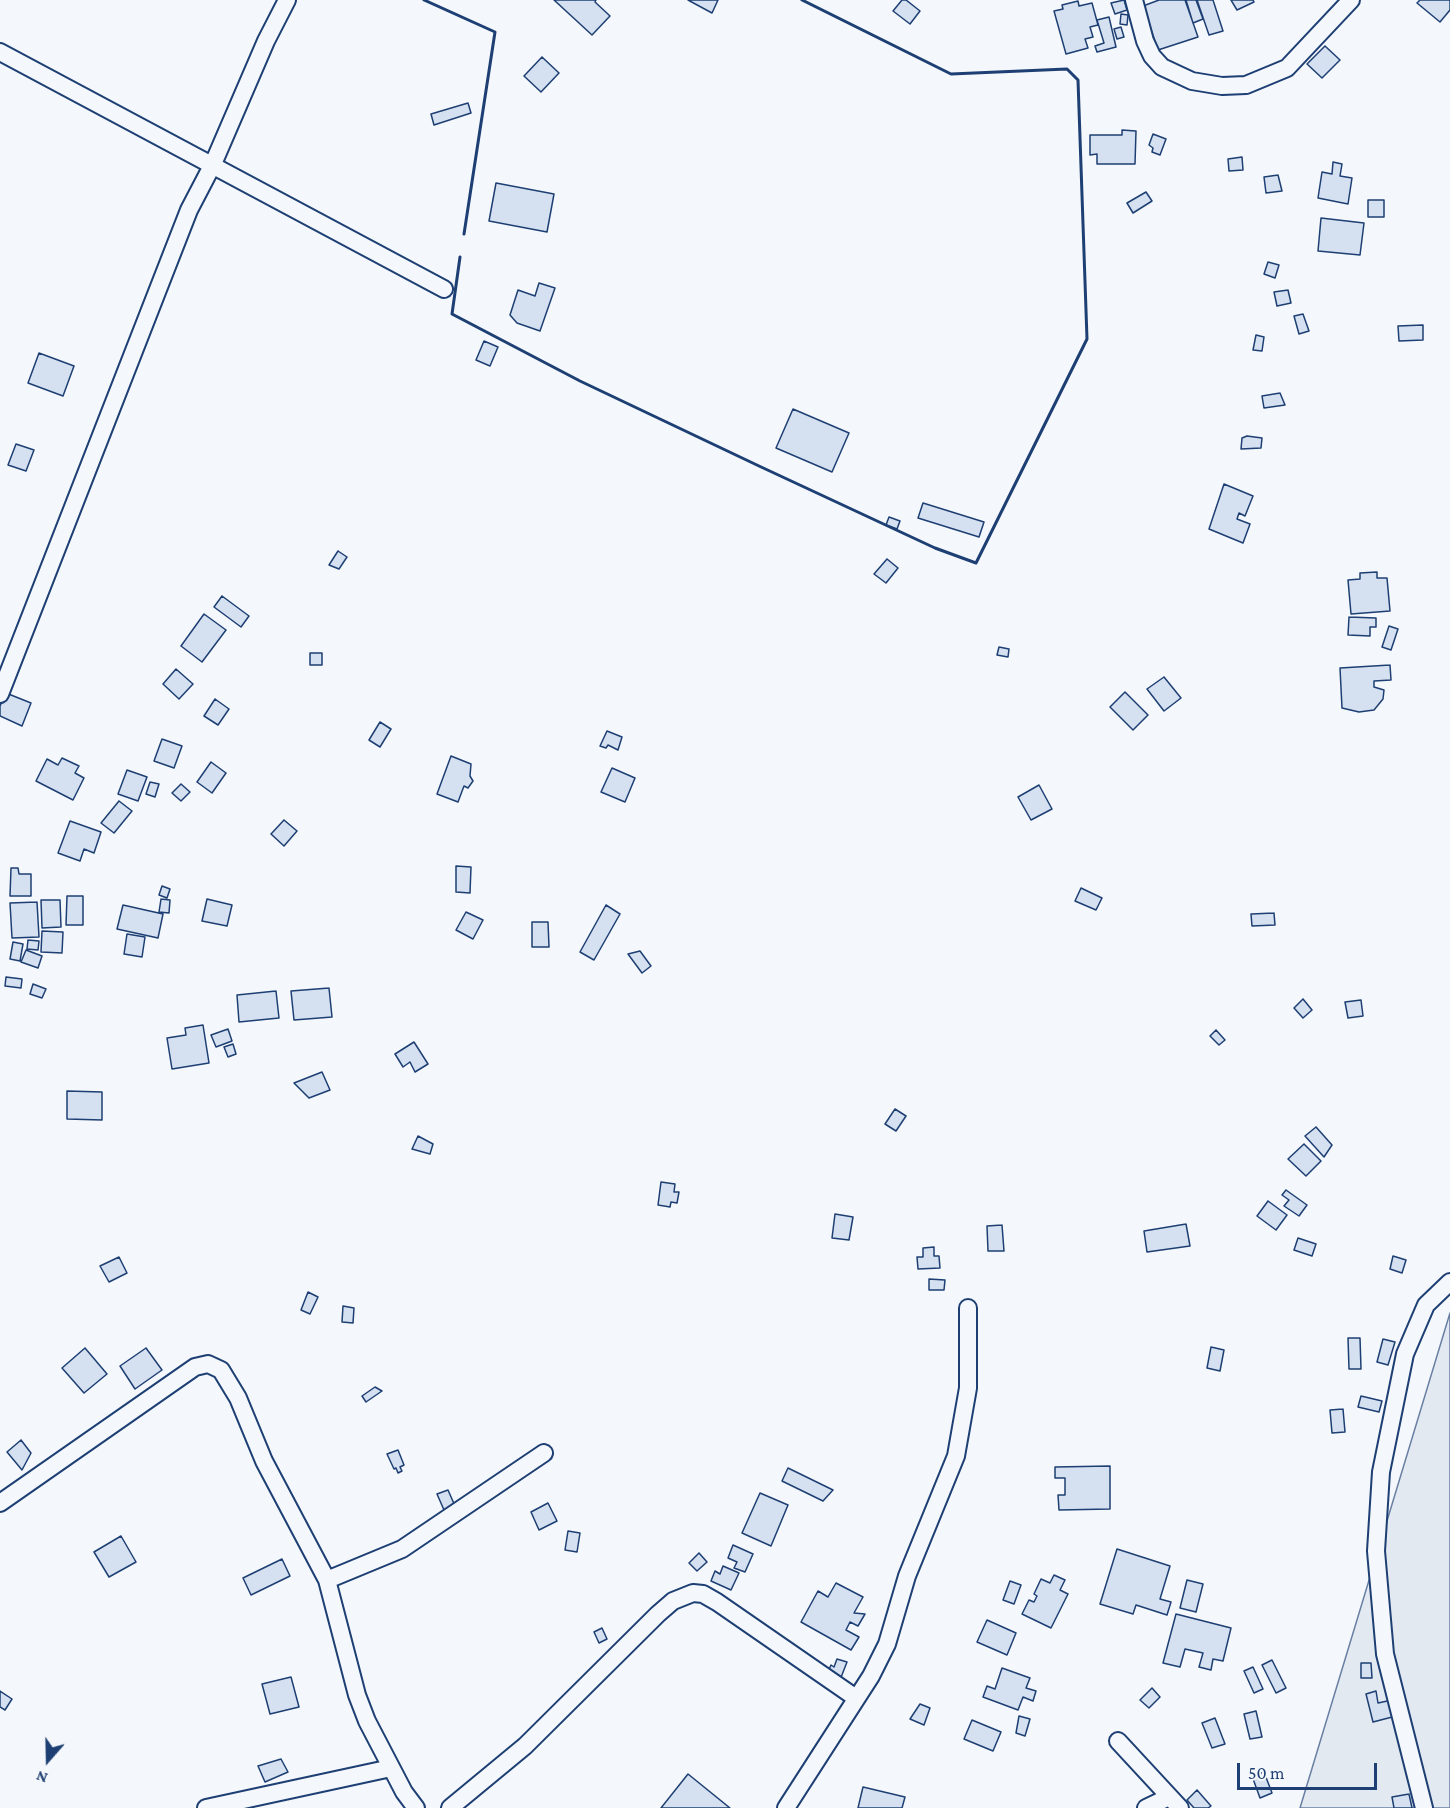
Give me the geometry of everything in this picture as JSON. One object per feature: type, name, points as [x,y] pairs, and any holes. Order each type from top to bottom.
[{"type":"street","points":[[0,694],[189,210],[213,164],[266,41],[287,0]]},
{"type":"street","points":[[1134,0],[1146,41],[1162,67],[1192,81],[1222,86],[1246,85],[1287,68],[1351,0]]},
{"type":"street","points":[[0,52],[444,289]]},
{"type":"street","points":[[1424,1808],[1385,1654],[1376,1551],[1382,1472],[1405,1354],[1426,1305],[1450,1281]]},
{"type":"street","points":[[786,1808],[871,1676],[886,1644],[908,1576],[956,1456],[968,1388],[968,1308]]},
{"type":"street","points":[[0,1503],[195,1367],[208,1364],[222,1370],[230,1381],[264,1461],[327,1580],[357,1695],[390,1768],[416,1808]]},
{"type":"street","points":[[327,1580],[402,1549],[544,1453]]},
{"type":"street","points":[[450,1808],[525,1746],[658,1614],[673,1601],[693,1593],[703,1594],[717,1602],[855,1698]]},
{"type":"street","points":[[1118,1741],[1174,1802]]},
{"type":"street","points":[[206,1808],[390,1768]]},
{"type":"street","points":[[1146,1808],[1174,1802]]},
{"type":"shaded area","points":[[1450,1313],[1450,1808],[1300,1808]]},
{"type":"building","points":[[554,0],[596,0],[595,2],[610,16],[592,35]]},
{"type":"building","points":[[688,0],[718,0],[712,13]]},
{"type":"building","points":[[902,0],[906,0],[920,11],[910,24],[893,11]]},
{"type":"building","points":[[1124,0],[1127,10],[1115,14],[1111,3]]},
{"type":"building","points":[[1159,0],[1185,0],[1198,37],[1158,50],[1143,6]]},
{"type":"building","points":[[1186,0],[1196,0],[1203,19],[1193,23]]},
{"type":"building","points":[[1197,0],[1213,0],[1223,31],[1209,35]]},
{"type":"building","points":[[1231,0],[1253,0],[1254,2],[1237,10]]},
{"type":"building","points":[[1420,0],[1450,0],[1450,10],[1440,22],[1417,3]]},
{"type":"building","points":[[1078,1],[1079,6],[1092,3],[1098,25],[1090,27],[1093,37],[1085,39],[1088,48],[1066,54],[1054,11],[1063,9],[1062,5]]},
{"type":"building","points":[[1121,14],[1128,15],[1127,25],[1120,24]]},
{"type":"building","points":[[1109,17],[1116,47],[1097,52],[1095,46],[1104,43],[1097,20]]},
{"type":"building","points":[[1121,27],[1124,37],[1117,39],[1114,29]]},
{"type":"building","points":[[1325,46],[1340,60],[1322,78],[1307,64]]},
{"type":"building","points":[[542,57],[559,73],[541,92],[524,76]]},
{"type":"building","points":[[468,103],[471,113],[434,125],[431,114]]},
{"type":"building","points":[[1122,130],[1136,131],[1135,164],[1097,164],[1097,154],[1090,155],[1090,135],[1122,135]]},
{"type":"building","points":[[1153,134],[1166,139],[1160,155],[1152,152],[1153,148],[1149,145]]},
{"type":"building","points":[[1242,157],[1243,170],[1229,171],[1228,159]]},
{"type":"building","points":[[1333,162],[1342,164],[1340,176],[1352,178],[1348,204],[1318,198],[1322,172],[1332,174]]},
{"type":"building","points":[[1278,175],[1282,191],[1266,193],[1264,177]]},
{"type":"building","points":[[496,183],[554,194],[547,232],[489,221]]},
{"type":"building","points":[[1146,192],[1152,201],[1133,213],[1127,203]]},
{"type":"building","points":[[1368,200],[1384,200],[1384,217],[1368,217]]},
{"type":"building","points":[[1321,218],[1364,223],[1360,255],[1318,251]]},
{"type":"building","points":[[1268,262],[1279,265],[1275,278],[1264,274]]},
{"type":"building","points":[[539,283],[555,288],[540,331],[517,323],[510,315],[518,290],[535,296]]},
{"type":"building","points":[[1288,290],[1291,303],[1277,306],[1274,292]]},
{"type":"building","points":[[1303,314],[1309,331],[1299,334],[1294,316]]},
{"type":"building","points":[[1423,325],[1423,340],[1399,341],[1398,326]]},
{"type":"building","points":[[1256,335],[1264,337],[1262,351],[1253,350]]},
{"type":"building","points":[[484,341],[498,347],[490,366],[476,360]]},
{"type":"building","points":[[39,353],[74,366],[63,396],[28,383]]},
{"type":"building","points":[[1280,393],[1285,405],[1264,408],[1262,396]]},
{"type":"building","points":[[793,409],[849,433],[832,472],[776,448]]},
{"type":"building","points":[[1247,436],[1262,438],[1261,448],[1241,449],[1242,438]]},
{"type":"building","points":[[16,444],[34,450],[26,471],[8,465]]},
{"type":"building","points":[[1224,484],[1253,496],[1245,516],[1239,513],[1237,519],[1250,524],[1243,543],[1209,529]]},
{"type":"building","points":[[923,503],[984,522],[979,537],[918,518]]},
{"type":"building","points":[[889,517],[900,521],[897,529],[886,525]]},
{"type":"building","points":[[338,551],[347,557],[339,569],[329,565]]},
{"type":"building","points":[[887,559],[898,568],[886,583],[874,574]]},
{"type":"building","points":[[1377,572],[1377,578],[1387,578],[1390,611],[1351,614],[1348,580],[1360,579],[1360,573]]},
{"type":"building","points":[[222,596],[249,616],[241,627],[214,607]]},
{"type":"building","points":[[204,614],[226,630],[202,662],[181,646]]},
{"type":"building","points":[[1349,617],[1376,618],[1376,627],[1370,627],[1370,636],[1348,635]]},
{"type":"building","points":[[1389,626],[1398,629],[1391,650],[1382,647]]},
{"type":"building","points":[[999,647],[1009,649],[1008,657],[997,655]]},
{"type":"building","points":[[310,653],[322,653],[322,665],[310,665]]},
{"type":"building","points":[[1390,665],[1391,680],[1374,681],[1374,687],[1384,690],[1383,699],[1374,710],[1359,712],[1342,708],[1340,668]]},
{"type":"building","points":[[176,669],[193,684],[179,699],[163,684]]},
{"type":"building","points":[[1164,677],[1181,698],[1164,711],[1147,689]]},
{"type":"building","points":[[1125,692],[1148,715],[1133,730],[1110,707]]},
{"type":"building","points":[[6,693],[31,703],[22,726],[0,716],[0,706]]},
{"type":"building","points":[[215,699],[229,709],[218,725],[204,716]]},
{"type":"building","points":[[380,722],[391,729],[380,747],[369,740]]},
{"type":"building","points":[[607,731],[622,737],[618,750],[608,745],[606,748],[600,746]]},
{"type":"building","points":[[162,739],[182,746],[174,768],[154,761]]},
{"type":"building","points":[[451,756],[471,764],[470,776],[473,781],[468,788],[464,786],[458,802],[437,794]]},
{"type":"building","points":[[62,758],[79,766],[75,773],[84,778],[73,800],[36,781],[47,759],[58,765]]},
{"type":"building","points":[[211,762],[226,773],[212,793],[197,782]]},
{"type":"building","points":[[612,768],[635,778],[625,802],[601,792]]},
{"type":"building","points":[[127,770],[147,777],[138,801],[118,794]]},
{"type":"building","points":[[150,782],[159,784],[155,797],[146,794]]},
{"type":"building","points":[[181,784],[190,792],[181,801],[172,793]]},
{"type":"building","points":[[1039,785],[1052,809],[1031,820],[1018,797]]},
{"type":"building","points":[[119,801],[132,811],[114,833],[101,823]]},
{"type":"building","points":[[284,820],[297,831],[284,846],[271,834]]},
{"type":"building","points":[[70,821],[101,832],[94,853],[84,849],[80,861],[58,853]]},
{"type":"building","points":[[456,866],[471,867],[470,893],[456,892]]},
{"type":"building","points":[[11,868],[18,868],[19,874],[31,874],[31,896],[10,896]]},
{"type":"building","points":[[162,886],[170,889],[167,898],[159,895]]},
{"type":"building","points":[[1081,888],[1102,898],[1096,910],[1075,901]]},
{"type":"building","points":[[67,896],[83,896],[83,925],[66,925]]},
{"type":"building","points":[[161,899],[170,900],[169,913],[159,912]]},
{"type":"building","points":[[207,899],[232,905],[227,926],[202,921]]},
{"type":"building","points":[[41,900],[60,900],[61,927],[42,928]]},
{"type":"building","points":[[37,902],[39,937],[12,938],[10,903]]},
{"type":"building","points":[[123,905],[163,914],[158,938],[117,929]]},
{"type":"building","points":[[606,905],[620,914],[594,960],[580,952]]},
{"type":"building","points":[[466,912],[483,920],[473,939],[456,930]]},
{"type":"building","points":[[1274,913],[1275,925],[1252,926],[1251,914]]},
{"type":"building","points":[[532,922],[548,922],[549,947],[532,947]]},
{"type":"building","points":[[42,931],[63,932],[62,953],[41,952]]},
{"type":"building","points":[[127,934],[145,937],[142,957],[124,954]]},
{"type":"building","points":[[28,940],[39,941],[38,950],[27,949]]},
{"type":"building","points":[[13,942],[23,944],[20,961],[10,959]]},
{"type":"building","points":[[26,950],[42,956],[38,968],[21,962]]},
{"type":"building","points":[[640,951],[651,966],[642,973],[628,954]]},
{"type":"building","points":[[6,977],[22,979],[21,988],[5,986]]},
{"type":"building","points":[[33,984],[46,989],[42,998],[30,994]]},
{"type":"building","points":[[329,988],[332,1017],[294,1020],[291,991]]},
{"type":"building","points":[[276,991],[279,1018],[239,1022],[237,995]]},
{"type":"building","points":[[1303,999],[1312,1010],[1303,1018],[1294,1008]]},
{"type":"building","points":[[1361,1000],[1363,1016],[1348,1018],[1345,1002]]},
{"type":"building","points":[[203,1025],[209,1063],[172,1069],[167,1038],[186,1035],[185,1028]]},
{"type":"building","points":[[228,1029],[232,1041],[216,1047],[211,1035]]},
{"type":"building","points":[[1216,1030],[1225,1040],[1219,1045],[1210,1036]]},
{"type":"building","points":[[414,1042],[428,1064],[415,1072],[410,1062],[403,1067],[395,1054]]},
{"type":"building","points":[[233,1044],[236,1054],[228,1057],[224,1047]]},
{"type":"building","points":[[322,1072],[330,1090],[309,1098],[294,1083]]},
{"type":"building","points":[[67,1091],[102,1092],[102,1120],[67,1119]]},
{"type":"building","points":[[895,1109],[906,1116],[896,1131],[885,1124]]},
{"type":"building","points":[[1316,1127],[1332,1145],[1324,1157],[1305,1136]]},
{"type":"building","points":[[418,1136],[433,1144],[430,1154],[412,1149]]},
{"type":"building","points":[[1304,1144],[1321,1161],[1306,1176],[1288,1159]]},
{"type":"building","points":[[661,1182],[675,1184],[674,1192],[679,1192],[677,1203],[671,1202],[670,1207],[658,1205]]},
{"type":"building","points":[[1286,1190],[1307,1205],[1299,1216],[1284,1206],[1289,1200],[1282,1195]]},
{"type":"building","points":[[1268,1201],[1287,1215],[1276,1230],[1257,1216]]},
{"type":"building","points":[[835,1214],[853,1217],[849,1240],[832,1238]]},
{"type":"building","points":[[1186,1224],[1190,1246],[1147,1252],[1144,1231]]},
{"type":"building","points":[[1002,1225],[1004,1251],[988,1251],[987,1226]]},
{"type":"building","points":[[1298,1238],[1316,1244],[1312,1256],[1294,1250]]},
{"type":"building","points":[[934,1247],[934,1256],[939,1256],[940,1268],[918,1269],[917,1257],[923,1257],[923,1248]]},
{"type":"building","points":[[1393,1256],[1406,1260],[1402,1273],[1390,1269]]},
{"type":"building","points":[[119,1257],[127,1273],[109,1282],[100,1266]]},
{"type":"building","points":[[929,1279],[945,1280],[944,1290],[929,1290]]},
{"type":"building","points":[[308,1292],[318,1297],[310,1314],[301,1310]]},
{"type":"building","points":[[343,1306],[354,1308],[353,1323],[342,1322]]},
{"type":"building","points":[[1348,1338],[1360,1338],[1361,1369],[1349,1369]]},
{"type":"building","points":[[1383,1339],[1395,1342],[1388,1365],[1377,1362]]},
{"type":"building","points":[[1211,1347],[1224,1350],[1220,1371],[1207,1368]]},
{"type":"building","points":[[85,1348],[107,1374],[84,1393],[62,1368]]},
{"type":"building","points":[[146,1348],[162,1370],[135,1389],[120,1366]]},
{"type":"building","points":[[375,1387],[382,1391],[366,1402],[362,1396]]},
{"type":"building","points":[[1361,1396],[1382,1401],[1379,1412],[1358,1407]]},
{"type":"building","points":[[1343,1409],[1345,1432],[1332,1433],[1330,1410]]},
{"type":"building","points":[[21,1440],[31,1453],[22,1470],[7,1452]]},
{"type":"building","points":[[398,1450],[404,1465],[400,1467],[402,1471],[398,1473],[387,1454]]},
{"type":"building","points":[[1110,1466],[1110,1509],[1059,1510],[1058,1495],[1065,1495],[1065,1478],[1055,1478],[1055,1467]]},
{"type":"building","points":[[788,1468],[833,1490],[823,1501],[782,1481]]},
{"type":"building","points":[[448,1490],[455,1506],[444,1510],[437,1494]]},
{"type":"building","points":[[760,1493],[788,1505],[771,1546],[742,1533]]},
{"type":"building","points":[[548,1503],[557,1521],[539,1530],[531,1512]]},
{"type":"building","points":[[568,1531],[580,1533],[577,1552],[565,1550]]},
{"type":"building","points":[[121,1536],[136,1562],[109,1577],[94,1552]]},
{"type":"building","points":[[733,1545],[753,1554],[745,1572],[734,1568],[737,1562],[728,1558]]},
{"type":"building","points":[[1117,1549],[1170,1566],[1160,1599],[1171,1602],[1167,1615],[1136,1605],[1133,1614],[1100,1604]]},
{"type":"building","points":[[699,1553],[707,1562],[697,1571],[689,1563]]},
{"type":"building","points":[[282,1559],[290,1576],[251,1595],[243,1578]]},
{"type":"building","points":[[723,1566],[739,1573],[731,1590],[711,1581],[715,1571],[720,1574]]},
{"type":"building","points":[[1054,1575],[1065,1580],[1060,1590],[1068,1594],[1051,1628],[1022,1614],[1029,1600],[1034,1602],[1037,1596],[1034,1594],[1041,1579],[1050,1583]]},
{"type":"building","points":[[1187,1580],[1203,1584],[1196,1612],[1180,1608]]},
{"type":"building","points":[[1010,1581],[1021,1585],[1014,1604],[1003,1600]]},
{"type":"building","points":[[836,1583],[863,1597],[854,1613],[865,1614],[858,1626],[850,1622],[846,1630],[859,1637],[851,1650],[801,1622],[818,1591],[828,1597]]},
{"type":"building","points":[[1176,1614],[1231,1628],[1223,1661],[1213,1659],[1211,1670],[1199,1667],[1203,1653],[1185,1649],[1180,1667],[1163,1663]]},
{"type":"building","points":[[987,1620],[1016,1633],[1007,1655],[977,1642]]},
{"type":"building","points":[[602,1628],[607,1639],[599,1643],[594,1632]]},
{"type":"building","points":[[837,1659],[847,1662],[840,1680],[827,1674],[831,1665],[834,1667]]},
{"type":"building","points":[[1272,1660],[1286,1688],[1276,1693],[1262,1665]]},
{"type":"building","points":[[1361,1663],[1371,1663],[1372,1678],[1361,1678]]},
{"type":"building","points":[[1253,1667],[1263,1689],[1254,1693],[1244,1671]]},
{"type":"building","points":[[1002,1668],[1030,1678],[1026,1688],[1036,1691],[1033,1701],[1023,1697],[1018,1710],[983,1697],[987,1686],[995,1689]]},
{"type":"building","points":[[291,1677],[299,1707],[270,1714],[262,1684]]},
{"type":"building","points":[[1152,1688],[1160,1697],[1149,1708],[1140,1700]]},
{"type":"building","points":[[0,1691],[12,1699],[5,1710],[0,1707]]},
{"type":"building","points":[[1376,1691],[1378,1703],[1392,1700],[1396,1716],[1373,1722],[1366,1694]]},
{"type":"building","points":[[920,1704],[930,1708],[924,1725],[910,1719]]},
{"type":"building","points":[[1256,1711],[1262,1737],[1250,1739],[1244,1714]]},
{"type":"building","points":[[1019,1716],[1030,1719],[1025,1736],[1016,1733]]},
{"type":"building","points":[[1215,1718],[1225,1744],[1212,1748],[1202,1723]]},
{"type":"building","points":[[972,1720],[1001,1732],[993,1751],[964,1739]]},
{"type":"building","points":[[281,1759],[288,1772],[265,1782],[258,1766]]},
{"type":"building","points":[[1264,1772],[1272,1793],[1260,1798],[1252,1776]]},
{"type":"building","points":[[688,1774],[730,1808],[661,1808]]},
{"type":"building","points":[[863,1787],[905,1797],[902,1808],[858,1808]]},
{"type":"building","points":[[1197,1790],[1211,1806],[1194,1808],[1187,1800]]},
{"type":"building","points":[[1409,1794],[1412,1808],[1394,1808],[1392,1797]]},
{"type":"wall","points":[[424,0],[495,32],[464,234]]},
{"type":"wall","points":[[460,257],[452,314],[580,381],[935,548],[976,563],[1087,339],[1078,80],[1067,69],[951,74],[802,0]]}]
